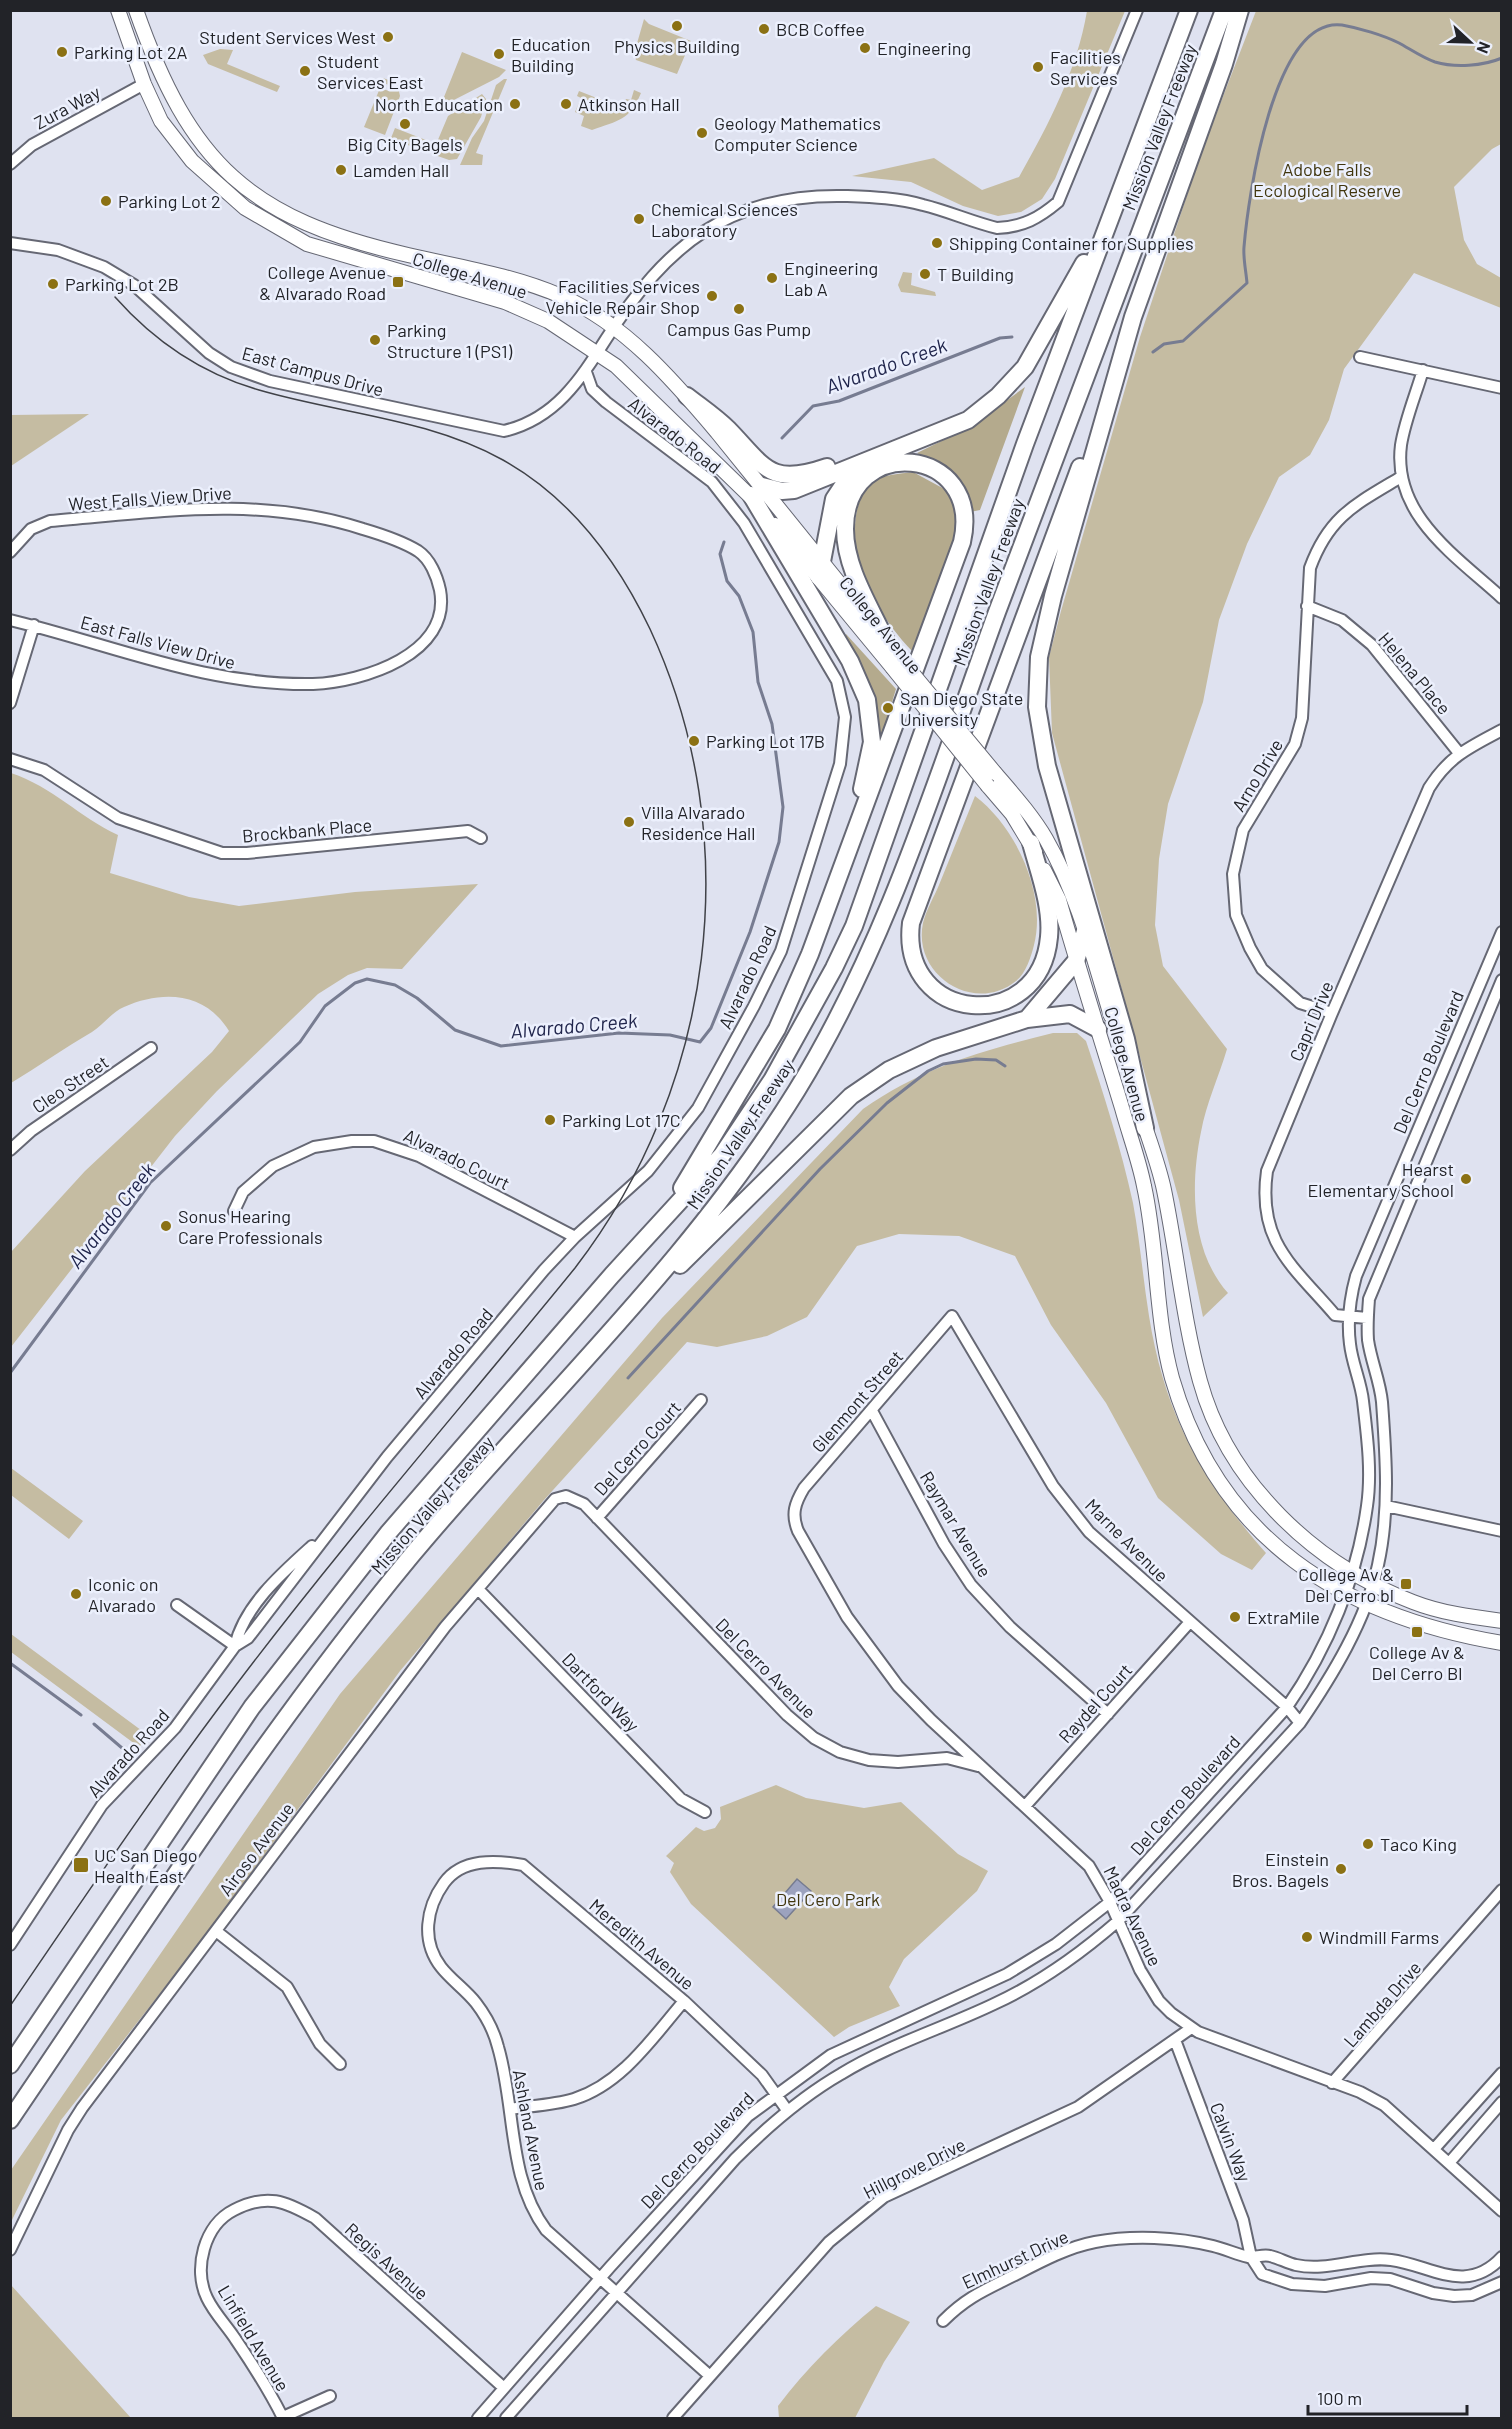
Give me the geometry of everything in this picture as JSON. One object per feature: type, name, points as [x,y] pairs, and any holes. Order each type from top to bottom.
[{"type":"highway","name":"Mission Valley Freeway","points":[[10,2065],[252,1707],[389,1532],[722,1155],[772,1080],[834,968],[854,926],[980,568],[1189,10]]},
{"type":"highway","name":"Mission Valley Freeway","points":[[10,2120],[276,1728],[412,1555],[601,1344],[721,1201],[796,1092],[841,1012],[878,935],[1224,10]]},
{"type":"highway","points":[[1031,843],[1050,921],[1048,949],[1038,974],[1026,988],[1000,1003],[972,1006],[949,1000],[933,990],[920,974],[909,938],[911,922],[1133,317],[1224,64],[1240,10]]},
{"type":"highway","points":[[840,874],[872,742],[867,700],[850,661],[756,491],[794,490],[957,426],[980,409],[1003,391],[1029,361],[1107,224]]},
{"type":"highway","points":[[1133,317],[1046,619],[1039,657],[1037,707],[1047,766],[1126,1039],[1145,1128]]},
{"type":"highway","points":[[687,396],[727,428],[757,461],[773,472],[792,475],[828,467],[980,409]]},
{"type":"highway","points":[[663,1220],[777,1029],[810,954],[965,525],[960,496],[951,482],[933,468],[908,461],[884,466],[860,480],[848,503],[846,514],[845,530],[853,567],[886,641]]},
{"type":"highway","points":[[819,578],[820,558],[834,499],[857,466]]},
{"type":"highway","points":[[1027,1019],[1076,961],[1085,932]]},
{"type":"highway","points":[[601,1344],[851,1096],[889,1070],[936,1048],[1027,1019],[1070,1014],[1098,1029]]},
{"type":"main road","name":"College Avenue","points":[[118,10],[144,84],[161,121],[182,151],[208,178],[245,208],[281,231],[349,258],[453,286],[531,313],[597,352],[616,366],[756,491],[820,558],[886,641],[895,662],[988,786],[1012,814],[1031,843],[1059,900],[1144,1186],[1170,1366],[1193,1436],[1246,1517],[1278,1548],[1311,1575],[1344,1594],[1425,1627],[1502,1643]]},
{"type":"main road","name":"College Avenue","points":[[136,10],[148,46],[191,132],[237,183],[267,204],[306,225],[376,247],[510,277],[562,297],[614,327],[687,396],[819,578],[995,773],[1045,838],[1069,885],[1085,932],[1163,1187],[1200,1382],[1218,1429],[1242,1471],[1268,1504],[1298,1532],[1352,1572],[1417,1603],[1464,1616],[1502,1621]]},
{"type":"main road","points":[[144,84],[152,84],[183,118]]},
{"type":"street","points":[[586,372],[614,327],[656,270],[686,243],[715,223],[761,205],[820,195],[867,196],[922,204],[997,228],[1033,221],[1058,202],[1137,10]]},
{"type":"street","name":"Zura Way","points":[[10,164],[32,145],[144,84]]},
{"type":"street","name":"East Campus Drive","points":[[10,243],[58,250],[104,267],[135,285],[209,353],[231,367],[281,383],[504,431],[538,419],[586,372]]},
{"type":"street","points":[[1360,357],[1502,388]]},
{"type":"street","points":[[1423,370],[1401,442],[1401,477],[1409,502],[1423,525],[1502,598]]},
{"type":"street","name":"Alvarado Road","points":[[10,1945],[102,1805],[176,1728],[236,1646],[248,1638],[299,1573],[323,1537],[423,1414],[575,1237],[648,1171],[671,1144],[698,1108],[754,1006],[781,951],[840,764],[845,729],[841,693],[832,669],[744,523],[712,482],[592,389],[586,372]]},
{"type":"street","name":"Arno Drive","points":[[1332,1013],[1300,1003],[1262,969],[1236,915],[1233,874],[1243,830],[1295,744],[1302,718],[1310,568],[1328,530],[1340,516],[1363,498],[1401,477]]},
{"type":"street","name":"West Falls View Drive","points":[[10,552],[31,529],[50,521],[202,508],[275,509],[334,519],[375,532],[419,552],[437,574],[442,602]]},
{"type":"street","name":"East Falls View Drive","points":[[10,620],[34,625],[173,667],[236,680],[314,684],[359,679],[400,661],[430,635],[438,620],[442,602]]},
{"type":"street","name":"Helena Place","points":[[1308,606],[1342,620],[1372,645],[1459,753]]},
{"type":"street","points":[[10,702],[34,625]]},
{"type":"street","name":"Capri Drive","points":[[1367,1318],[1335,1315],[1283,1254],[1270,1232],[1264,1196],[1267,1171],[1429,788],[1441,769],[1459,753],[1502,730]]},
{"type":"street","name":"Brockbank Place","points":[[10,759],[44,770],[118,818],[222,853],[248,853],[468,831],[481,838]]},
{"type":"street","name":"Del Cerro Boulevard","points":[[478,2418],[720,2145],[775,2094],[831,2055],[1007,1974],[1056,1944],[1110,1902],[1287,1707],[1306,1680],[1328,1640],[1352,1572],[1368,1505],[1368,1463],[1363,1399],[1350,1344],[1349,1317],[1356,1276],[1502,932]]},
{"type":"street","name":"Del Cerro Boulevard","points":[[506,2418],[735,2159],[787,2110],[842,2073],[1017,1993],[1067,1963],[1118,1922],[1300,1723],[1322,1690],[1366,1604],[1373,1583],[1386,1506],[1387,1463],[1382,1396],[1368,1341],[1367,1318],[1374,1283],[1498,995],[1502,980]]},
{"type":"street","points":[[1478,987],[1498,995]]},
{"type":"street","name":"Cleo Street","points":[[10,1150],[31,1131],[152,1048]]},
{"type":"street","name":"Alvarado Court","points":[[234,1211],[243,1192],[273,1166],[314,1147],[352,1141],[374,1141],[419,1156],[575,1237]]},
{"type":"street","name":"Glenmont Street","points":[[794,1511],[804,1488],[952,1316]]},
{"type":"street","name":"Marne Avenue","points":[[952,1316],[1053,1486],[1089,1532],[1189,1623],[1287,1707],[1300,1723]]},
{"type":"street","name":"Del Cerro Court","points":[[597,1518],[702,1400]]},
{"type":"street","name":"Raymar Avenue","points":[[872,1411],[944,1544],[971,1585],[1010,1626],[1108,1714]]},
{"type":"street","name":"Del Cerro Avenue","points":[[566,1496],[585,1504],[787,1715],[814,1738],[840,1752],[869,1760],[898,1762],[947,1758],[967,1762],[988,1771]]},
{"type":"street","name":"Airoso Avenue","points":[[10,2250],[68,2130],[82,2108],[419,1661],[548,1504],[566,1496]]},
{"type":"street","points":[[1386,1506],[1502,1531]]},
{"type":"street","name":"Madra Avenue","points":[[794,1511],[798,1531],[847,1617],[872,1653],[931,1720],[1026,1805],[1089,1866],[1110,1902],[1140,1970],[1159,2001],[1190,2029],[1360,2092],[1384,2105],[1502,2211]]},
{"type":"street","name":"Dartford Way","points":[[478,1589],[681,1798],[705,1812]]},
{"type":"street","points":[[177,1605],[236,1646]]},
{"type":"street","name":"Raydel Court","points":[[1026,1805],[1189,1623]]},
{"type":"street","name":"Meredith Avenue","points":[[449,1877],[480,1862],[502,1861],[523,1864],[684,2001],[762,2075],[787,2110]]},
{"type":"street","name":"Ashland Avenue","points":[[449,1877],[429,1909],[428,1938],[442,1968],[476,2002],[490,2024],[499,2049],[522,2186],[531,2211],[546,2230],[710,2376]]},
{"type":"street","name":"Lambda Drive","points":[[1332,2083],[1502,1890]]},
{"type":"street","points":[[216,1931],[287,1986],[320,2044],[340,2064]]},
{"type":"street","points":[[510,2109],[573,2100],[602,2087],[623,2071],[684,2001]]},
{"type":"street","name":"Hillgrove Drive","points":[[673,2418],[829,2242],[884,2197],[1078,2107],[1190,2029]]},
{"type":"street","name":"Calvin Way","points":[[1175,2040],[1243,2220],[1251,2258]]},
{"type":"street","points":[[1434,2149],[1502,2073]]},
{"type":"street","points":[[1449,2163],[1502,2102]]},
{"type":"street","name":"Regis Avenue","points":[[232,2211],[259,2201],[271,2200],[288,2203],[315,2218],[504,2388]]},
{"type":"street","name":"Linfield Avenue","points":[[232,2211],[215,2227],[205,2244],[201,2276],[207,2298],[237,2341],[283,2418]]},
{"type":"street","name":"Elmhurst Drive","points":[[943,2321],[963,2301],[1046,2259],[1094,2242],[1131,2238],[1170,2240],[1211,2246],[1251,2258],[1269,2255],[1297,2265],[1323,2267],[1372,2259],[1393,2260],[1439,2275],[1456,2277],[1486,2270],[1502,2257]]},
{"type":"street","name":"Elmhurst Drive","points":[[1251,2258],[1262,2274],[1292,2284],[1325,2286],[1371,2278],[1390,2279],[1433,2294],[1454,2296],[1472,2295],[1502,2282]]},
{"type":"street","points":[[283,2418],[330,2396]]},
{"type":"green space","points":[[1087,11],[1125,11],[1055,179],[1042,199],[1021,212],[998,216],[963,206],[911,182],[852,176],[934,158],[982,190],[1019,177],[1061,96],[1076,54]]},
{"type":"green space","name":"Adobe Falls Ecological Reserve","points":[[1256,11],[1501,11],[1501,144],[1492,149],[1454,187],[1464,240],[1477,264],[1501,278],[1501,308],[1414,273],[1344,369],[1329,420],[1310,455],[1279,477],[1247,544],[1219,620],[1203,702],[1168,804],[1159,859],[1155,925],[1163,966],[1227,1049],[1203,1122],[1197,1152],[1195,1195],[1200,1238],[1216,1276],[1228,1293],[1203,1317],[1179,1200],[1052,733],[1049,657],[1140,337],[1200,156]]},
{"type":"green space","points":[[644,19],[649,24],[691,41],[677,74],[636,60],[634,54]]},
{"type":"green space","points":[[220,49],[233,50],[227,64],[280,86],[277,92],[208,64],[203,55]]},
{"type":"green space","points":[[462,52],[506,70],[499,77],[446,104],[442,102]]},
{"type":"green space","points":[[383,78],[397,83],[400,96],[385,135],[364,127],[380,88],[389,91],[391,86],[382,82]]},
{"type":"green space","points":[[507,79],[476,153],[483,155],[482,165],[460,165],[472,138],[484,121],[496,85]]},
{"type":"green space","points":[[634,90],[641,93],[632,109],[622,118],[592,130],[581,126],[584,116],[575,112],[581,98],[577,96],[579,91],[622,108],[626,99],[631,100]]},
{"type":"green space","points":[[482,94],[486,99],[481,117],[457,159],[449,160],[432,154],[448,116]]},
{"type":"green space","points":[[395,128],[431,142],[427,153],[391,138]]},
{"type":"green space","points":[[903,272],[912,273],[911,285],[935,292],[936,296],[901,292],[898,285]]},
{"type":"green space","points":[[89,414],[11,466],[11,415]]},
{"type":"green space","points":[[11,773],[40,786],[118,835],[110,873],[189,897],[239,906],[355,892],[478,884],[402,969],[367,968],[348,975],[318,994],[217,1091],[175,1136],[11,1347],[11,1252],[85,1171],[212,1052],[229,1031],[208,1008],[196,1002],[182,998],[153,998],[120,1009],[92,1032],[11,1083]]},
{"type":"green space","points":[[975,796],[1003,825],[1025,863],[1032,884],[1037,925],[1031,955],[1020,978],[999,990],[982,994],[965,991],[950,984],[937,973],[927,959],[922,942],[926,913]]},
{"type":"green space","points":[[1053,1033],[1077,1033],[1086,1041],[1112,1122],[1133,1203],[1149,1316],[1165,1384],[1189,1444],[1205,1472],[1243,1526],[1266,1553],[1252,1570],[1221,1554],[1158,1498],[1106,1403],[1051,1325],[1015,1256],[959,1236],[899,1234],[857,1246],[807,1317],[767,1336],[717,1347],[687,1342],[544,1500],[400,1671],[198,1945],[61,2120],[11,2222],[11,2170],[340,1694],[662,1318],[863,1109],[886,1094],[931,1071],[1002,1046]]},
{"type":"green space","points":[[11,1468],[83,1521],[69,1539],[11,1495]]},
{"type":"green space","points":[[11,1634],[149,1736],[139,1747],[11,1652]]},
{"type":"green space","name":"Del Cero Park","points":[[776,1785],[806,1798],[864,1808],[901,1802],[958,1854],[988,1871],[977,1891],[904,1959],[889,1987],[900,2006],[849,2027],[834,2037],[691,1904],[670,1872],[674,1863],[666,1856],[696,1827],[704,1831],[715,1828],[721,1819],[720,1807]]},
{"type":"green space","points":[[11,2285],[131,2418],[11,2418]]},
{"type":"green space","points":[[876,2306],[910,2322],[884,2362],[855,2418],[779,2418],[778,2406],[800,2379],[849,2329]]},
{"type":"shaded area","points":[[1025,387],[980,510],[970,512],[957,477],[917,453],[972,426]]},
{"type":"shaded area","points":[[913,472],[948,491],[955,508],[957,529],[952,550],[913,652],[888,622],[868,587],[856,549],[855,529],[859,503],[870,484],[887,476]]},
{"type":"shaded area","points":[[846,634],[896,689],[881,738],[874,712],[846,641]]},
{"type":"water","points":[[797,1879],[811,1891],[786,1919],[773,1907]]},
{"type":"waterway","name":"Alvarado Creek","points":[[1153,352],[1164,344],[1183,341],[1247,283],[1244,251],[1251,191],[1269,115],[1282,79],[1298,49],[1318,30],[1342,25],[1363,30],[1393,40],[1426,58],[1443,64],[1469,65],[1502,58]]},
{"type":"waterway","name":"Alvarado Creek","points":[[782,438],[813,406],[839,401],[1000,338],[1012,337]]},
{"type":"waterway","name":"Alvarado Creek","points":[[10,1373],[150,1183],[300,1042],[325,1006],[355,983],[367,979],[395,985],[417,998],[455,1030],[501,1046],[619,1033],[670,1035],[700,1042],[711,1028],[750,932],[779,842],[783,807],[772,724],[758,682],[753,632],[739,596],[727,581],[720,554],[724,542]]},
{"type":"waterway","points":[[628,1378],[820,1169],[887,1103],[928,1071],[943,1064],[976,1059],[996,1060],[1005,1066]]},
{"type":"waterway","name":"Alvarado Creek","points":[[10,1663],[81,1715]]},
{"type":"waterway","name":"Alvarado Creek","points":[[94,1724],[129,1754]]},
{"type":"tram line","points":[[10,2006],[149,1804],[236,1685],[361,1527],[575,1268],[622,1197],[659,1121],[686,1041],[701,959],[706,875],[699,791],[680,709],[650,629],[637,603],[607,555],[590,533],[550,493],[503,460],[474,446],[414,426],[259,390],[218,375],[163,342],[115,297]]},
{"type":"place","name":"Physics Building","points":[[677,26]]},
{"type":"place","name":"BCB Coffee","points":[[764,29]]},
{"type":"place","name":"Student Services West","points":[[388,37]]},
{"type":"place","name":"Engineering","points":[[865,48]]},
{"type":"place","name":"Parking Lot 2A","points":[[62,52]]},
{"type":"place","name":"Education Building","points":[[499,54]]},
{"type":"place","name":"Facilities Services","points":[[1038,67]]},
{"type":"place","name":"Student Services East","points":[[305,71]]},
{"type":"place","name":"North Education","points":[[515,104]]},
{"type":"place","name":"Atkinson Hall","points":[[566,104]]},
{"type":"place","name":"Big City Bagels","points":[[405,124]]},
{"type":"place","name":"Geology Mathematics Computer Science","points":[[702,133]]},
{"type":"place","name":"Lamden Hall","points":[[341,170]]},
{"type":"place","name":"Parking Lot 2","points":[[106,201]]},
{"type":"place","name":"Chemical Sciences Laboratory","points":[[639,219]]},
{"type":"place","name":"Shipping Container for Supplies","points":[[937,243]]},
{"type":"place","name":"T Building","points":[[925,274]]},
{"type":"place","name":"Engineering Lab A","points":[[772,278]]},
{"type":"place","name":"College Avenue & Alvarado Road","points":[[398,282]]},
{"type":"place","name":"Parking Lot 2B","points":[[53,284]]},
{"type":"place","name":"Facilities Services Vehicle Repair Shop","points":[[712,296]]},
{"type":"place","name":"Campus Gas Pump","points":[[739,309]]},
{"type":"place","name":"Parking Structure 1 (PS1)","points":[[375,340]]},
{"type":"place","name":"San Diego State University","points":[[888,708]]},
{"type":"place","name":"Parking Lot 17B","points":[[694,741]]},
{"type":"place","name":"Villa Alvarado Residence Hall","points":[[629,822]]},
{"type":"place","name":"Parking Lot 17C","points":[[550,1120]]},
{"type":"place","name":"Hearst Elementary School","points":[[1466,1179]]},
{"type":"place","name":"Sonus Hearing Care Professionals","points":[[166,1226]]},
{"type":"place","name":"College Av & Del Cerro bl","points":[[1406,1584]]},
{"type":"place","name":"Iconic on Alvarado","points":[[76,1594]]},
{"type":"place","name":"ExtraMile","points":[[1235,1617]]},
{"type":"place","name":"College Av & Del Cerro Bl","points":[[1417,1632]]},
{"type":"place","name":"Taco King","points":[[1368,1844]]},
{"type":"place","name":"UC San Diego Health East","points":[[81,1865]]},
{"type":"place","name":"Einstein Bros. Bagels","points":[[1341,1869]]},
{"type":"place","name":"Windmill Farms","points":[[1307,1937]]}]
